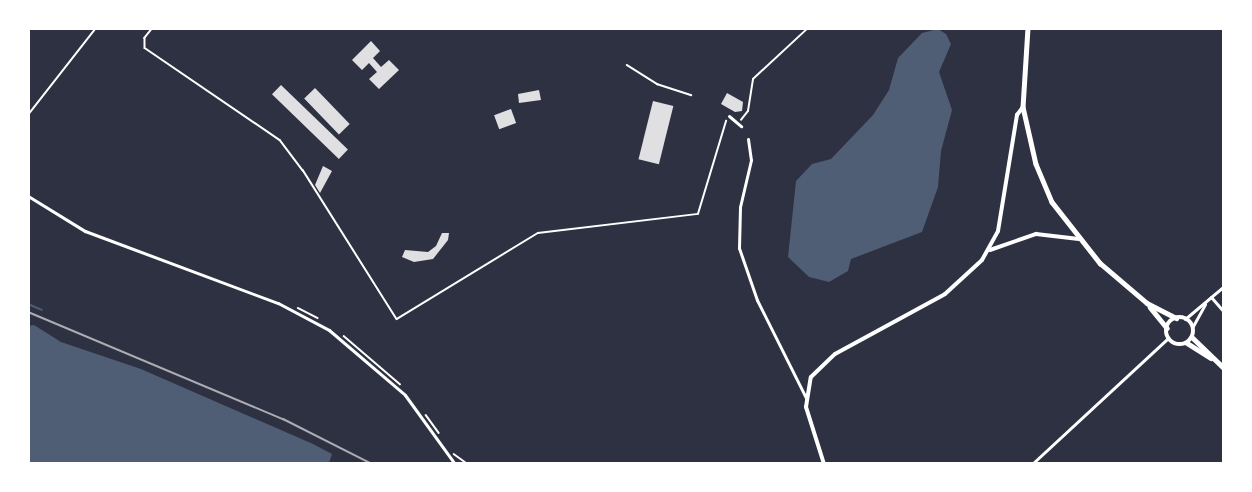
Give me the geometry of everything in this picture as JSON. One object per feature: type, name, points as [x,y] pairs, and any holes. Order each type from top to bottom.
[{"type":"main road","points":[[1028,28],[1023,107],[1041,178],[1079,239],[1147,303],[1167,327],[1168,338],[1176,344],[1186,343],[1224,368]]},
{"type":"main road","points":[[1147,303],[1176,318],[1185,319],[1193,326],[1192,337],[1186,343]]},
{"type":"main road","points":[[1167,327],[1176,318]]},
{"type":"main road","points":[[1192,337],[1216,362]]},
{"type":"street","points":[[806,398],[811,377],[824,362],[936,300],[969,275],[989,250],[1001,217],[1017,115],[1023,107]]},
{"type":"street","points":[[729,116],[741,126]]},
{"type":"street","points":[[748,139],[751,160],[740,207],[739,248],[760,307],[806,398],[824,464]]},
{"type":"street","points":[[28,196],[85,231],[278,303],[329,330],[405,395],[455,464]]},
{"type":"street","points":[[989,250],[1036,234],[1079,239]]},
{"type":"street","points":[[1185,319],[1224,286]]},
{"type":"street","points":[[1211,297],[1224,312]]},
{"type":"street","points":[[1193,326],[1206,302]]},
{"type":"street","points":[[1032,464],[1168,338]]},
{"type":"lane","points":[[627,65],[657,84],[691,95]]},
{"type":"path","points":[[28,115],[96,28]]},
{"type":"path","points":[[153,28],[145,38],[145,48],[280,140],[303,170],[397,319],[538,233],[698,214],[729,116]]},
{"type":"path","points":[[738,122],[748,111],[753,79],[808,28]]},
{"type":"path","points":[[289,303],[324,322]]},
{"type":"path","points":[[341,333],[402,386]]},
{"type":"path","points":[[423,411],[444,440]]},
{"type":"path","points":[[450,449],[468,464]]},
{"type":"water","points":[[938,29],[946,34],[951,44],[939,72],[952,110],[941,151],[938,187],[922,232],[851,259],[848,271],[829,282],[809,277],[788,257],[796,181],[812,164],[831,159],[873,115],[889,90],[898,58],[922,33]]},
{"type":"water","points":[[34,325],[61,342],[141,369],[313,444],[332,454],[329,463],[29,463],[28,326]]},
{"type":"building","points":[[371,41],[380,51],[373,58],[381,67],[389,60],[399,70],[379,89],[369,79],[377,72],[369,63],[362,70],[352,60]]},
{"type":"building","points":[[281,85],[348,150],[339,159],[272,94]]},
{"type":"building","points":[[315,88],[350,124],[339,134],[304,98]]},
{"type":"building","points":[[539,90],[541,100],[519,103],[518,94]]},
{"type":"building","points":[[727,93],[743,102],[742,111],[735,112],[721,104]]},
{"type":"building","points":[[653,101],[673,106],[659,164],[638,159]]},
{"type":"building","points":[[511,109],[516,123],[499,129],[494,115]]},
{"type":"building","points":[[323,166],[332,171],[320,193],[315,185]]},
{"type":"building","points":[[442,233],[449,233],[448,240],[433,259],[414,262],[402,257],[405,250],[428,252],[436,246]]},
{"type":"waterway","points":[[28,304],[42,310]]},
{"type":"railway","points":[[28,312],[283,419],[372,464]]}]
